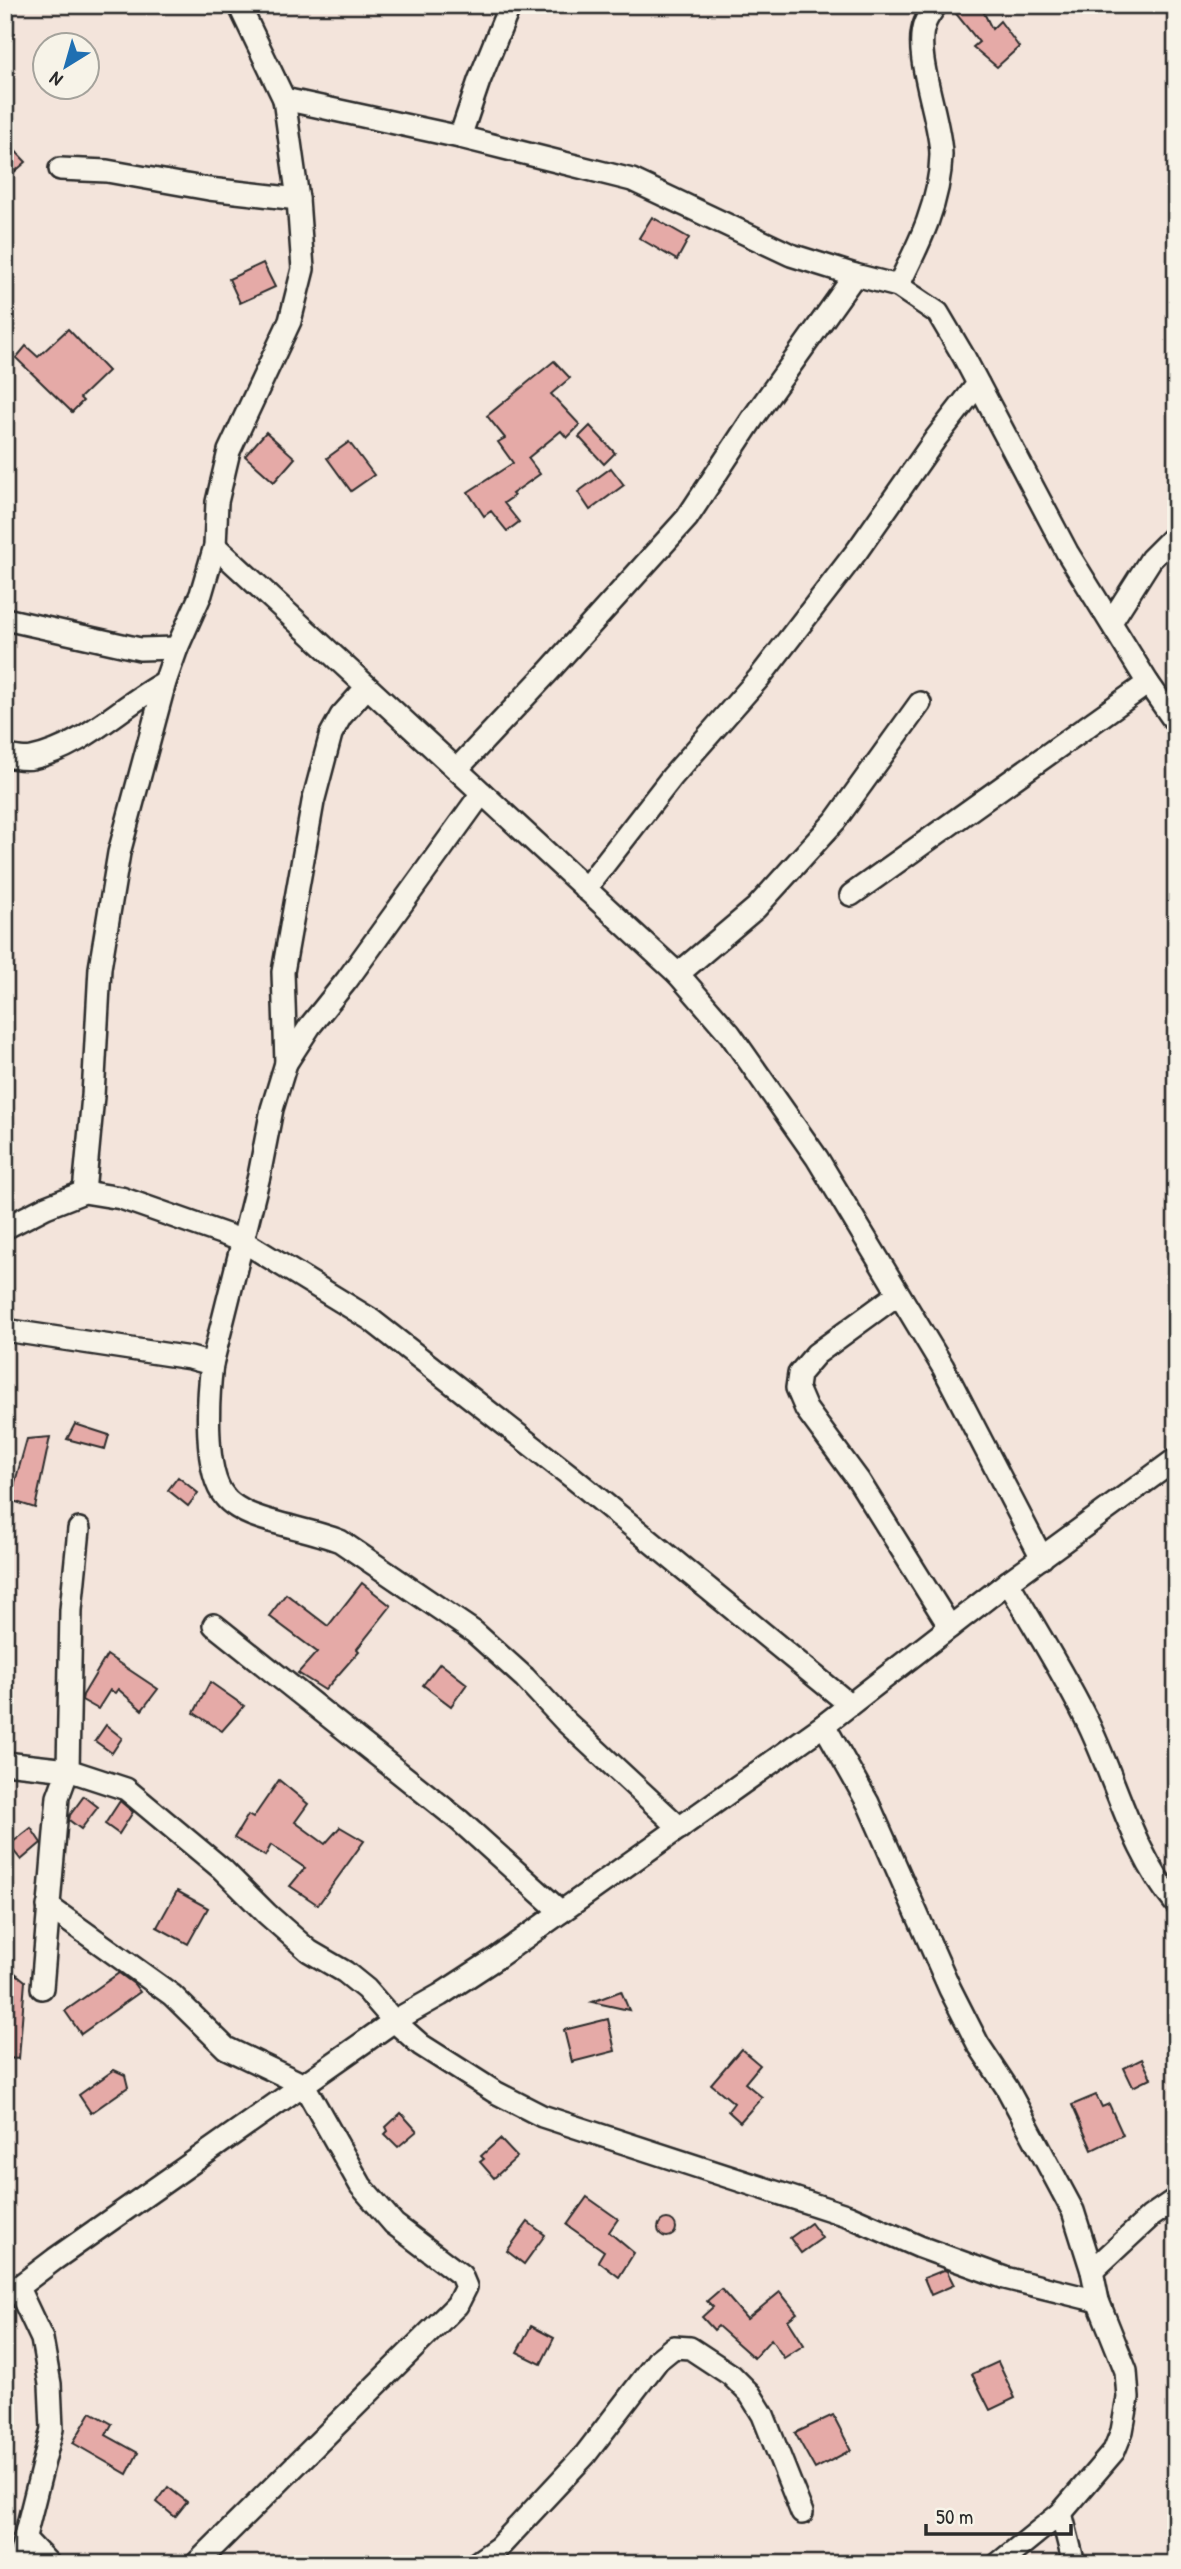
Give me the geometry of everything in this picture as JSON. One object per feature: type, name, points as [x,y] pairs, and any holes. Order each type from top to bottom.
[{"type":"street","points":[[84,1192],[93,1096],[100,968],[119,853],[165,682],[201,594],[215,546],[217,502],[229,451],[290,321],[303,269],[298,199],[284,99],[239,5]]},
{"type":"street","points":[[460,137],[479,80],[510,5]]},
{"type":"street","points":[[898,286],[922,238],[939,190],[941,152],[921,43],[924,24],[936,5]]},
{"type":"street","points":[[284,99],[460,137],[632,180],[791,255],[898,286],[938,313],[1067,552],[1148,683],[1176,723]]},
{"type":"street","points":[[60,169],[107,171],[209,189],[298,199]]},
{"type":"street","points":[[457,769],[687,518],[753,418],[855,275]]},
{"type":"street","points":[[585,889],[672,777],[759,678],[857,551],[936,438],[978,384]]},
{"type":"street","points":[[1111,622],[1151,559],[1176,534]]},
{"type":"street","points":[[215,546],[678,974],[730,1034],[817,1158],[943,1367],[1042,1558]]},
{"type":"street","points":[[5,619],[140,649],[177,648]]},
{"type":"street","points":[[5,755],[30,759],[69,746],[139,696],[165,682]]},
{"type":"street","points":[[851,895],[1148,683]]},
{"type":"street","points":[[286,1063],[283,972],[313,802],[331,734],[341,716],[368,687]]},
{"type":"street","points":[[678,974],[756,908],[835,821],[920,703]]},
{"type":"street","points":[[482,793],[347,981],[310,1026],[286,1063],[272,1109],[259,1176],[212,1364],[207,1405],[213,1471],[225,1497],[249,1513],[340,1541],[474,1632],[680,1828]]},
{"type":"street","points":[[5,1228],[46,1207],[84,1192],[121,1198],[241,1240],[370,1319],[572,1477],[849,1704]]},
{"type":"street","points":[[898,1294],[816,1354],[799,1374],[797,1388],[806,1409],[866,1491],[950,1627]]},
{"type":"street","points":[[5,1330],[190,1358],[212,1364]]},
{"type":"street","points":[[18,2564],[52,2429],[50,2384],[42,2339],[11,2293],[394,2021],[451,1988],[824,1725],[1008,1582],[1176,1459]]},
{"type":"street","points":[[42,1988],[58,1797],[68,1770],[71,1610],[79,1529]]},
{"type":"street","points":[[1008,1582],[1086,1717],[1136,1839],[1167,1894],[1176,1904]]},
{"type":"street","points":[[214,1625],[460,1821],[561,1912]]},
{"type":"street","points":[[824,1725],[868,1803],[950,1989],[978,2044],[1007,2088],[1073,2211],[1092,2271],[1098,2301],[1126,2371],[1128,2398],[1122,2431],[1114,2451],[1061,2513],[998,2564]]},
{"type":"street","points":[[5,1763],[68,1770],[126,1789],[222,1868],[309,1951],[345,1972],[366,1989],[394,2021],[421,2045],[495,2092],[542,2116],[849,2216],[920,2247],[1005,2278],[1098,2301]]},
{"type":"street","points":[[48,1906],[172,1995],[226,2048],[304,2085],[361,2186],[394,2224],[461,2275],[466,2287],[457,2305],[196,2564]]},
{"type":"street","points":[[1092,2271],[1150,2217],[1176,2199]]},
{"type":"street","points":[[475,2564],[499,2547],[585,2455],[657,2360],[674,2347],[690,2348],[731,2375],[750,2394],[763,2415],[802,2513]]},
{"type":"street","points":[[1061,2513],[1074,2564]]},
{"type":"street","points":[[25,2539],[49,2564]]},
{"type":"building","points":[[949,5],[980,5],[992,29],[1000,21],[1019,47],[997,67],[973,47],[979,42]]},
{"type":"building","points":[[5,140],[26,162],[5,180]]},
{"type":"building","points":[[652,217],[689,238],[677,260],[639,238]]},
{"type":"building","points":[[263,263],[275,287],[240,303],[229,279]]},
{"type":"building","points":[[68,329],[108,371],[80,398],[83,401],[72,412],[16,358],[26,346],[38,357]]},
{"type":"building","points":[[554,361],[570,378],[551,394],[580,425],[567,438],[561,431],[528,458],[540,474],[504,503],[519,522],[507,531],[491,511],[484,516],[468,492],[513,463],[498,442],[505,438],[487,416]]},
{"type":"building","points":[[590,426],[615,453],[604,464],[579,437]]},
{"type":"building","points":[[266,432],[295,458],[274,482],[245,456]]},
{"type":"building","points":[[349,442],[374,475],[351,491],[327,458]]},
{"type":"building","points":[[611,468],[624,485],[590,510],[578,492]]},
{"type":"building","points":[[75,1424],[109,1435],[105,1449],[67,1439]]},
{"type":"building","points":[[50,1437],[35,1508],[10,1500],[27,1439]]},
{"type":"building","points":[[178,1477],[198,1493],[188,1506],[168,1490]]},
{"type":"building","points":[[362,1583],[391,1606],[357,1649],[359,1651],[325,1690],[298,1673],[317,1652],[269,1616],[286,1594],[328,1626]]},
{"type":"building","points":[[107,1655],[158,1689],[142,1710],[118,1689],[115,1693],[110,1690],[98,1709],[82,1700]]},
{"type":"building","points":[[440,1663],[467,1684],[451,1706],[423,1685]]},
{"type":"building","points":[[210,1682],[244,1706],[222,1731],[194,1713]]},
{"type":"building","points":[[106,1725],[122,1738],[112,1753],[95,1741]]},
{"type":"building","points":[[279,1780],[308,1804],[295,1822],[325,1844],[340,1827],[364,1841],[318,1905],[290,1886],[305,1868],[271,1845],[265,1856],[234,1838],[248,1815],[253,1818]]},
{"type":"building","points":[[84,1796],[98,1807],[81,1829],[69,1820]]},
{"type":"building","points":[[120,1801],[133,1812],[119,1834],[105,1824]]},
{"type":"building","points":[[31,1828],[41,1843],[21,1860],[9,1845]]},
{"type":"building","points":[[177,1891],[208,1908],[188,1944],[157,1927]]},
{"type":"building","points":[[9,1968],[25,1981],[19,2059],[6,2058]]},
{"type":"building","points":[[119,1973],[140,1992],[81,2034],[65,2011]]},
{"type":"building","points":[[621,1991],[629,2010],[592,2002]]},
{"type":"building","points":[[608,2019],[615,2051],[572,2062],[564,2030]]},
{"type":"building","points":[[741,2049],[760,2065],[745,2083],[762,2097],[740,2122],[728,2111],[734,2103],[711,2084]]},
{"type":"building","points":[[1142,2059],[1151,2078],[1133,2087],[1124,2068]]},
{"type":"building","points":[[114,2070],[125,2075],[128,2087],[91,2113],[79,2095]]},
{"type":"building","points":[[1096,2095],[1102,2107],[1109,2104],[1123,2135],[1092,2150],[1072,2105]]},
{"type":"building","points":[[401,2113],[417,2131],[398,2147],[385,2134],[388,2131],[386,2127]]},
{"type":"building","points":[[500,2139],[517,2157],[494,2178],[480,2162],[484,2159],[481,2156]]},
{"type":"building","points":[[587,2197],[618,2219],[609,2232],[634,2253],[619,2277],[598,2261],[604,2251],[567,2225]]},
{"type":"building","points":[[667,2219],[673,2222],[676,2228],[673,2234],[667,2237],[661,2234],[658,2228],[661,2222]]},
{"type":"building","points":[[528,2222],[545,2235],[524,2264],[507,2251]]},
{"type":"building","points":[[811,2223],[822,2238],[801,2253],[790,2238]]},
{"type":"building","points":[[944,2270],[954,2285],[931,2295],[924,2278]]},
{"type":"building","points":[[721,2289],[747,2319],[780,2292],[797,2313],[788,2320],[804,2345],[784,2358],[771,2339],[754,2358],[718,2326],[714,2330],[702,2317],[713,2307],[707,2301]]},
{"type":"building","points":[[531,2326],[554,2338],[541,2364],[517,2352]]},
{"type":"building","points":[[998,2362],[1015,2398],[990,2410],[972,2374]]},
{"type":"building","points":[[91,2412],[112,2424],[106,2435],[138,2453],[127,2474],[73,2443]]},
{"type":"building","points":[[833,2415],[851,2450],[815,2469],[795,2433]]},
{"type":"building","points":[[168,2487],[187,2502],[175,2517],[157,2502]]}]
